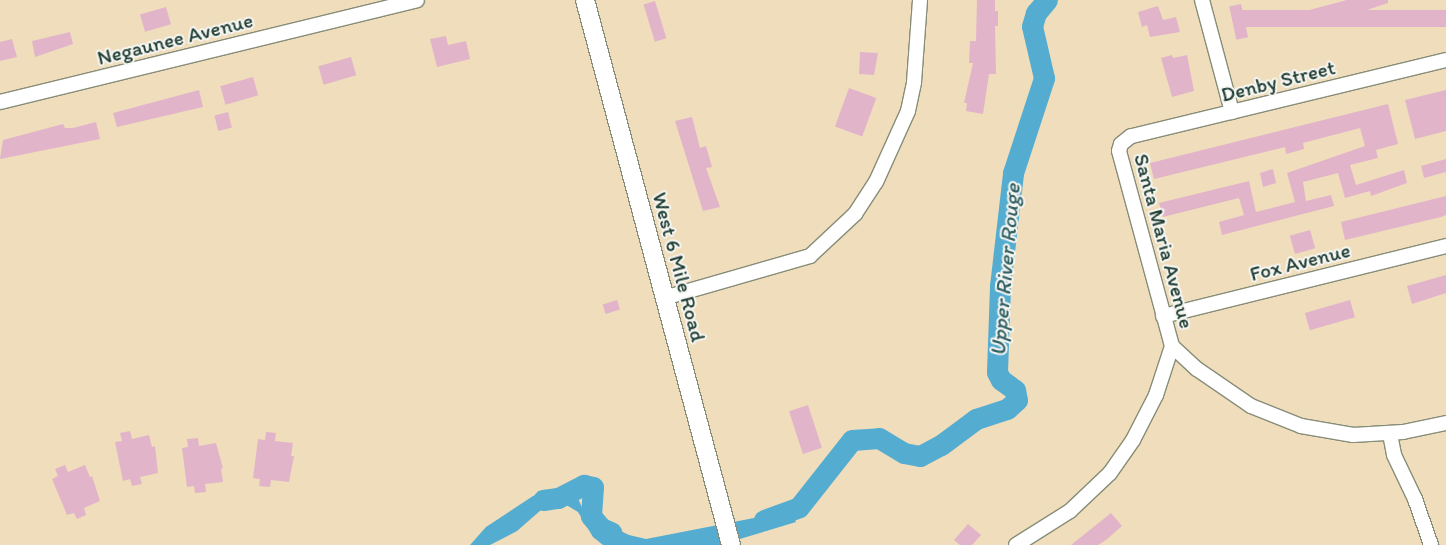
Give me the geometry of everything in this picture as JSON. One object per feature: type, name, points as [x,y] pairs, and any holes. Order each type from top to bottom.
[{"type":"main road","name":"West 6 Mile Road","points":[[585,0],[731,545]]},
{"type":"street","name":"Negaunee Avenue","points":[[0,102],[417,0]]},
{"type":"street","points":[[664,298],[810,256],[855,214],[876,182],[908,112],[914,82],[920,0]]},
{"type":"street","points":[[1202,0],[1232,112]]},
{"type":"street","name":"Denby Street","points":[[1121,144],[1131,136],[1446,60]]},
{"type":"street","name":"Santa Maria Avenue","points":[[1121,144],[1119,157],[1172,346],[1209,379],[1269,415],[1332,433],[1390,434],[1446,423]]},
{"type":"street","name":"Fox Avenue","points":[[1163,316],[1446,246]]},
{"type":"street","points":[[1016,545],[1070,511],[1110,473],[1133,440],[1156,395],[1172,346]]},
{"type":"street","points":[[1390,434],[1394,456],[1415,499],[1431,545]]},
{"type":"water","points":[[565,487],[577,496],[583,510],[629,535],[646,539],[754,518],[790,507],[796,522],[720,545],[603,545],[593,537],[578,512],[563,503],[541,510],[517,531],[490,545],[470,545],[486,527],[533,496]]},
{"type":"building","points":[[977,0],[995,0],[995,11],[998,11],[998,26],[995,26],[996,74],[989,74],[983,114],[966,111],[967,103],[964,103],[973,63],[969,63],[970,41],[976,41]]},
{"type":"building","points":[[1347,0],[1388,0],[1388,3],[1337,20],[1336,17],[1297,25],[1294,14]]},
{"type":"building","points":[[655,1],[666,38],[655,42],[644,5]]},
{"type":"building","points":[[1241,4],[1248,37],[1236,40],[1229,6]]},
{"type":"building","points":[[1158,6],[1163,20],[1176,17],[1180,32],[1150,37],[1147,25],[1142,27],[1138,12]]},
{"type":"building","points":[[166,7],[171,24],[145,32],[140,14]]},
{"type":"building","points":[[1235,10],[1446,10],[1446,27],[1235,27]]},
{"type":"building","points":[[70,32],[73,44],[35,57],[32,41]]},
{"type":"building","points":[[446,36],[448,45],[466,41],[470,59],[437,67],[430,39]]},
{"type":"building","points":[[12,39],[17,57],[0,61],[0,42]]},
{"type":"building","points":[[860,52],[878,53],[874,75],[859,74]]},
{"type":"building","points":[[1172,55],[1173,58],[1187,55],[1194,91],[1172,97],[1161,58]]},
{"type":"building","points":[[351,57],[356,75],[324,85],[318,66]]},
{"type":"building","points":[[253,77],[258,95],[226,105],[220,86]]},
{"type":"building","points":[[849,88],[876,98],[862,136],[835,127]]},
{"type":"building","points":[[199,90],[203,107],[117,127],[113,113]]},
{"type":"building","points":[[1446,90],[1446,131],[1415,139],[1405,100]]},
{"type":"building","points":[[1388,104],[1398,144],[1376,150],[1378,158],[1350,165],[1356,185],[1404,170],[1407,183],[1371,196],[1370,191],[1345,198],[1338,173],[1303,182],[1306,201],[1331,195],[1334,206],[1222,235],[1219,222],[1244,215],[1239,198],[1163,217],[1159,203],[1249,181],[1256,212],[1295,202],[1287,173],[1365,146],[1360,128],[1303,143],[1304,149],[1286,154],[1285,147],[1154,179],[1150,163]]},
{"type":"building","points":[[228,112],[232,128],[218,131],[214,115]]},
{"type":"building","points":[[692,117],[700,148],[706,146],[712,167],[706,168],[720,207],[703,211],[675,121]]},
{"type":"building","points":[[96,122],[100,139],[0,159],[3,140],[63,124],[65,128],[73,128]]},
{"type":"building","points":[[1446,159],[1446,172],[1424,178],[1421,166]]},
{"type":"building","points":[[1273,169],[1276,183],[1263,187],[1260,173]]},
{"type":"building","points":[[1446,196],[1446,215],[1345,240],[1341,222]]},
{"type":"building","points":[[1310,230],[1315,248],[1295,254],[1290,236]]},
{"type":"building","points":[[1446,275],[1446,293],[1412,304],[1407,286]]},
{"type":"building","points":[[617,300],[620,310],[606,314],[603,304]]},
{"type":"building","points":[[1350,300],[1355,317],[1310,330],[1305,313]]},
{"type":"building","points":[[808,405],[822,448],[803,454],[789,411]]},
{"type":"building","points":[[130,431],[132,439],[149,435],[152,447],[155,446],[158,473],[140,477],[142,484],[132,486],[130,479],[123,481],[115,442],[122,441],[120,433]]},
{"type":"building","points":[[266,432],[276,433],[275,441],[293,443],[291,456],[294,456],[289,482],[271,480],[270,487],[259,486],[260,479],[253,478],[258,439],[265,440]]},
{"type":"building","points":[[198,438],[199,446],[216,443],[223,468],[221,469],[223,482],[205,484],[206,492],[195,493],[194,486],[187,487],[182,448],[188,447],[187,439]]},
{"type":"building","points":[[65,465],[68,472],[85,465],[90,477],[92,476],[100,501],[84,508],[86,515],[77,519],[74,513],[67,515],[52,479],[58,476],[55,469]]},
{"type":"building","points":[[1111,513],[1122,526],[1106,540],[1098,545],[1071,545]]},
{"type":"building","points":[[968,524],[981,535],[972,545],[960,545],[954,540]]},
{"type":"waterway","name":"Upper River Rouge","points":[[764,520],[799,507],[852,440],[879,438],[904,453],[920,456],[941,445],[976,419],[1007,409],[1017,400],[1015,390],[1001,380],[997,372],[1000,286],[1013,173],[1044,78],[1032,26],[1036,13],[1047,0]]},
{"type":"waterway","name":"Upper River Rouge","points":[[543,500],[558,498],[584,485],[593,487],[591,516],[601,528],[611,532]]}]
